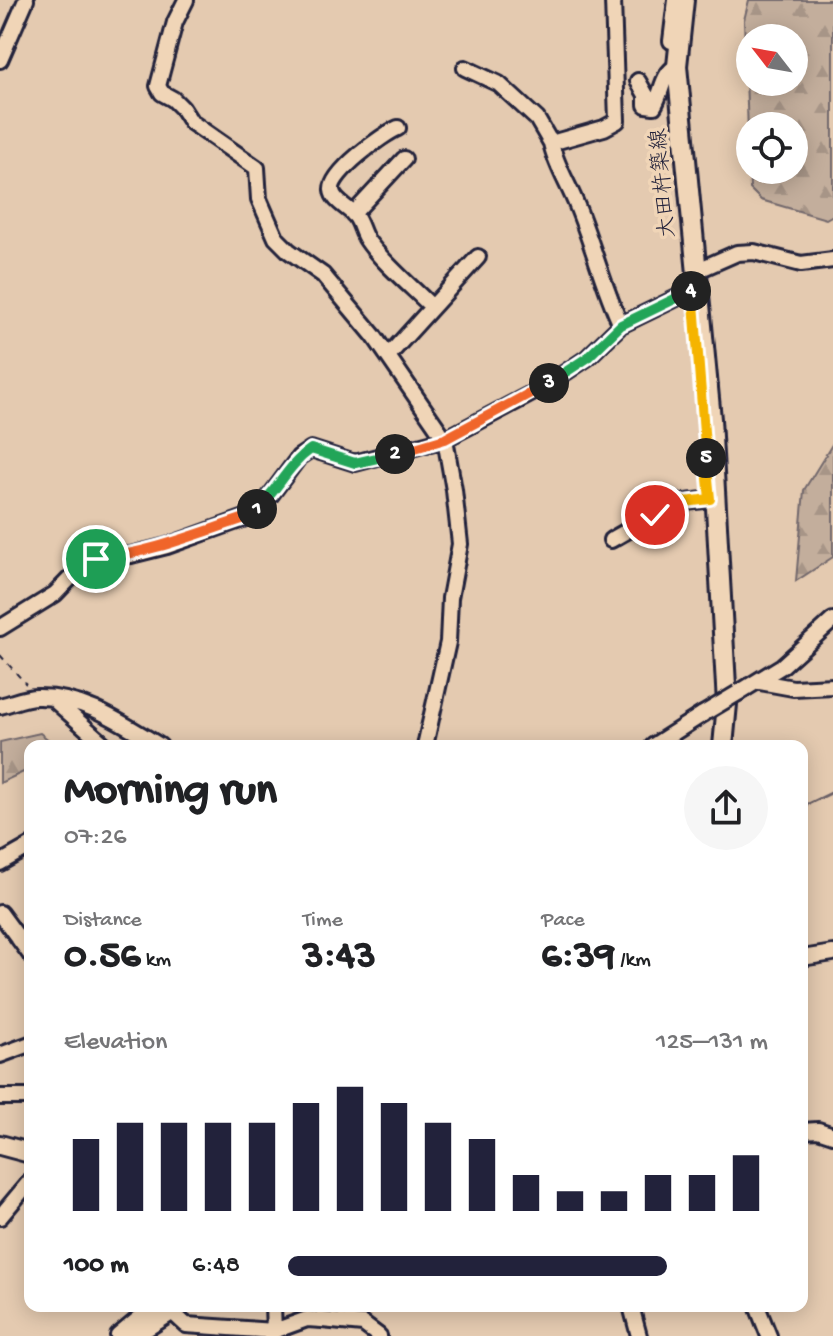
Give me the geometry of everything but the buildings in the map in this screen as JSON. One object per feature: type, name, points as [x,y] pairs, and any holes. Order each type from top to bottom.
[{"type":"main road","name":"大田杵築線","points":[[684,0],[673,67],[711,419],[712,499],[727,704],[724,740]]},
{"type":"main road","points":[[0,1145],[24,1151]]},
{"type":"main road","points":[[132,1336],[163,1312]]},
{"type":"street","points":[[0,60],[26,0]]},
{"type":"street","points":[[186,0],[172,34],[158,86],[162,93],[173,99],[198,128],[257,168],[259,199],[276,238],[323,275],[374,336],[445,439],[460,544],[450,598],[448,642],[426,740]]},
{"type":"street","points":[[551,143],[604,128],[617,121],[613,0]]},
{"type":"street","points":[[638,81],[646,95],[646,105],[654,106],[661,94],[664,76],[673,67],[676,0]]},
{"type":"street","points":[[465,68],[499,84],[537,119],[551,143],[555,160],[578,207],[597,267],[621,325]]},
{"type":"street","points":[[398,128],[358,156],[336,177],[331,187],[332,195],[353,214],[368,243],[432,307]]},
{"type":"street","points":[[353,214],[404,159]]},
{"type":"street","points":[[0,628],[55,594],[82,566],[96,559],[167,546],[248,517],[267,500],[299,457],[311,449],[355,463],[445,439],[554,381],[587,358],[621,325],[695,282],[737,253],[754,252],[801,264],[833,260]]},
{"type":"street","points":[[388,356],[478,257]]},
{"type":"street","points":[[611,540],[676,503],[712,499],[708,519],[721,706],[716,740]]},
{"type":"street","points":[[662,740],[760,682],[833,620]]},
{"type":"street","points":[[760,682],[793,688],[833,686]]},
{"type":"street","points":[[0,706],[34,696],[74,699],[150,740]]},
{"type":"street","points":[[51,698],[99,740]]},
{"type":"street","points":[[0,863],[24,849]]},
{"type":"street","points":[[0,913],[24,946]]},
{"type":"street","points":[[808,957],[833,953]]},
{"type":"street","points":[[0,1055],[24,1046]]},
{"type":"street","points":[[0,1097],[24,1097]]},
{"type":"street","points":[[808,1131],[833,1135]]},
{"type":"street","points":[[0,1217],[24,1188]]},
{"type":"street","points":[[118,1336],[161,1312]]},
{"type":"street","points":[[172,1312],[186,1325],[274,1331],[307,1319],[363,1324],[379,1336]]},
{"type":"street","points":[[273,1312],[274,1331]]},
{"type":"street","points":[[633,1312],[639,1336]]},
{"type":"street","points":[[759,1312],[769,1336]]},
{"type":"path","points":[[0,655],[34,696]]},
{"type":"green space","points":[[749,0],[833,0],[833,215],[826,219],[761,200],[750,189],[750,184],[808,184],[808,112],[747,112],[747,96],[808,96],[808,24],[744,24]]},
{"type":"green space","points":[[833,443],[833,557],[796,581],[804,490]]},
{"type":"green space","points":[[40,733],[49,740],[24,740],[24,772],[0,783],[0,742]]},
{"type":"waterway","points":[[808,804],[833,792]]},
{"type":"route","points":[[96,559],[167,546],[248,517],[267,500],[299,457],[311,449],[355,463],[445,439],[542,388],[587,358],[621,325],[693,290],[710,499],[676,503],[655,515]]}]
